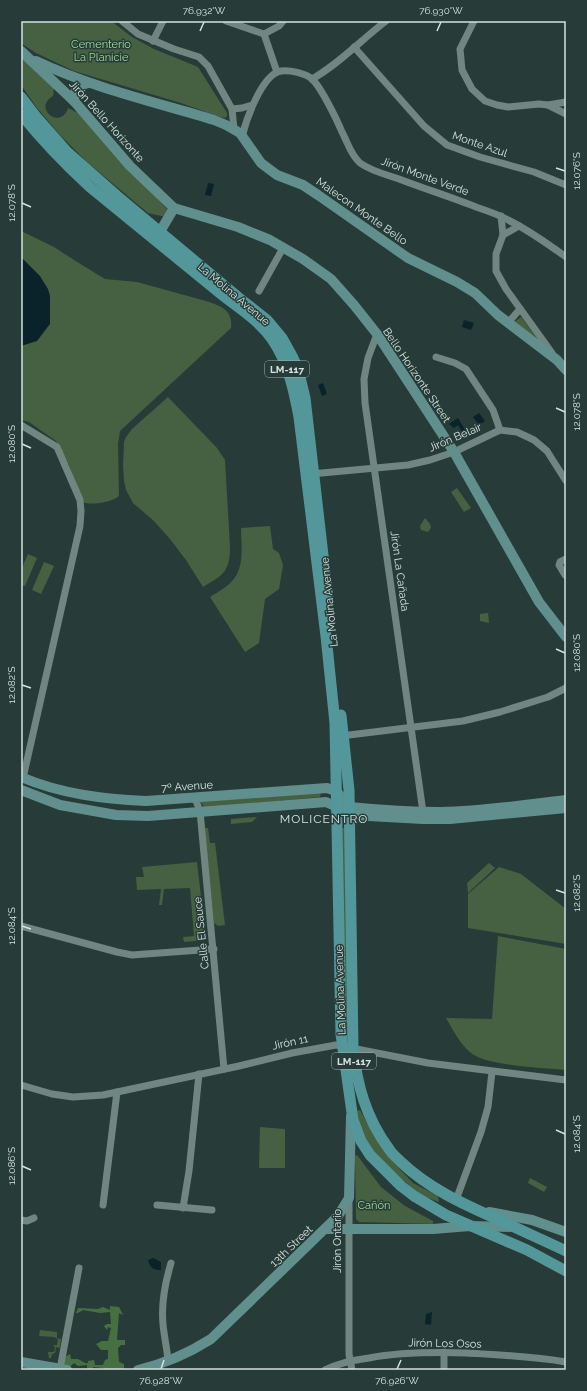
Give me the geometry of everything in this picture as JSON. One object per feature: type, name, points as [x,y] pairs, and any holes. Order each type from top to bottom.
[{"type":"main road","name":"La Molina Avenue","points":[[21,97],[66,152],[156,235]]},
{"type":"main road","name":"La Molina Avenue","points":[[21,114],[70,169],[90,187],[261,314],[282,338],[293,358],[300,378],[308,420],[310,474],[339,736]]},
{"type":"main road","name":"LM-117","points":[[337,807],[336,791],[339,736]]},
{"type":"main road","name":"LM-117","points":[[339,736],[349,790],[350,811]]},
{"type":"main road","name":"La Molina Avenue","points":[[337,807],[338,926],[348,1047],[351,1111],[357,1131],[364,1146],[382,1168],[401,1186],[429,1206],[470,1226],[527,1250],[566,1271]]},
{"type":"main road","name":"La Molina Avenue","points":[[350,811],[348,1047],[358,1086],[376,1129],[389,1150],[408,1169],[427,1183],[456,1200],[566,1251]]},
{"type":"street","points":[[122,21],[138,34],[153,41],[199,57],[208,66],[232,109],[234,129]]},
{"type":"street","points":[[153,41],[163,21]]},
{"type":"street","points":[[226,21],[264,34],[279,26],[283,21]]},
{"type":"street","points":[[242,137],[245,121],[252,105],[266,81],[276,72],[294,72],[303,74],[312,79],[326,72],[386,21]]},
{"type":"street","points":[[474,21],[469,28],[460,49],[462,70],[472,89],[485,100],[497,105],[508,107],[539,104],[546,105],[566,114]]},
{"type":"street","points":[[264,34],[276,72]]},
{"type":"street","name":"Monte Azul","points":[[354,47],[424,126],[447,145],[480,158],[534,172],[566,184]]},
{"type":"street","name":"Malecon Monte Bello","points":[[24,54],[61,73],[88,83],[214,120],[234,129],[242,137],[261,163],[277,175],[303,185],[408,258],[469,289],[508,323],[557,360],[566,370]]},
{"type":"street","name":"Jirón Bello Horizonte","points":[[24,54],[74,101],[130,166],[174,208]]},
{"type":"street","name":"Jirón Monte Verde","points":[[312,79],[323,95],[352,155],[362,164],[377,172],[501,216],[566,257]]},
{"type":"street","points":[[74,101],[74,94],[77,88],[82,84],[88,83]]},
{"type":"street","points":[[546,105],[566,102]]},
{"type":"street","points":[[232,109],[252,105]]},
{"type":"street","points":[[156,235],[174,208]]},
{"type":"street","name":"Bello Horizonte Street","points":[[174,208],[238,227],[270,240],[303,259],[331,279],[377,334],[454,452],[539,602],[566,637]]},
{"type":"street","points":[[501,216],[503,234],[496,254],[496,272],[506,289],[557,360]]},
{"type":"street","points":[[503,234],[519,226]]},
{"type":"street","points":[[259,291],[283,248]]},
{"type":"street","points":[[508,323],[520,309]]},
{"type":"street","name":"Jirón La Cañada","points":[[377,334],[368,358],[364,379],[365,403],[423,812]]},
{"type":"street","points":[[436,357],[455,363],[466,369],[492,410],[500,430],[517,432],[534,440],[547,451],[566,481]]},
{"type":"street","points":[[21,425],[57,447],[80,500],[81,511],[80,526],[22,777]]},
{"type":"street","name":"Jirón Belair","points":[[310,474],[375,469],[408,465],[430,460],[454,452],[500,430]]},
{"type":"street","points":[[565,576],[559,564],[566,559]]},
{"type":"street","points":[[339,736],[463,721],[500,712],[548,696],[566,688]]},
{"type":"street","name":"7º Avenue","points":[[22,777],[65,792],[116,800],[146,801],[326,788],[336,791]]},
{"type":"street","points":[[21,790],[60,805],[116,815],[148,816],[326,802],[350,811],[393,818],[450,819],[566,808]]},
{"type":"street","points":[[336,791],[350,811]]},
{"type":"street","name":"Calle El Sauce","points":[[192,798],[196,801],[200,811],[224,1069]]},
{"type":"street","points":[[350,811],[443,812],[518,806],[566,800]]},
{"type":"street","points":[[21,926],[132,955],[214,949]]},
{"type":"street","name":"Jirón 11","points":[[21,1085],[52,1094],[73,1097],[103,1095],[224,1069],[292,1052],[328,1046],[348,1047],[414,1060],[492,1072],[566,1080]]},
{"type":"street","points":[[456,1200],[482,1132],[488,1107],[492,1072]]},
{"type":"street","points":[[183,1208],[189,1171],[199,1074]]},
{"type":"street","points":[[103,1205],[118,1092]]},
{"type":"street","name":"Jirón Ontario","points":[[351,1111],[350,1361],[352,1370]]},
{"type":"street","points":[[326,1229],[338,1216],[350,1198]]},
{"type":"street","points":[[157,1205],[212,1210]]},
{"type":"street","points":[[477,1210],[532,1220],[566,1232]]},
{"type":"street","points":[[21,1220],[27,1221],[34,1218]]},
{"type":"street","name":"13th Street","points":[[138,1370],[168,1361],[198,1347],[211,1339],[326,1229],[433,1229],[470,1226],[514,1227]]},
{"type":"street","points":[[168,1361],[163,1329],[163,1307],[165,1285],[171,1263]]},
{"type":"street","points":[[21,1362],[64,1369],[79,1268]]},
{"type":"street","points":[[444,1352],[444,1370]]},
{"type":"street","name":"Jirón Los Osos","points":[[325,1370],[339,1363],[350,1361],[397,1354],[444,1352],[521,1355],[566,1362]]},
{"type":"green space","name":"Cementerio La Planicie","points":[[21,21],[111,21],[132,37],[154,49],[198,67],[227,113],[227,116],[225,118],[220,117],[181,103],[74,71],[36,53],[21,43]]},
{"type":"green space","points":[[21,55],[54,86],[53,96],[47,101],[46,106],[50,115],[60,118],[64,115],[68,108],[78,113],[169,211],[166,217],[148,213],[87,162],[60,135],[37,108],[21,85]]},
{"type":"green space","points":[[21,231],[54,247],[105,279],[137,282],[206,301],[221,307],[230,317],[231,328],[120,431],[118,444],[119,496],[107,502],[91,504],[83,502],[69,465],[56,441],[29,422],[21,420]]},
{"type":"green space","points":[[521,317],[543,346],[513,323]]},
{"type":"green space","points":[[168,397],[217,448],[225,460],[230,547],[229,562],[224,572],[220,576],[203,587],[186,560],[170,539],[154,521],[133,503],[126,490],[124,481],[124,442],[126,437],[132,429]]},
{"type":"green space","points":[[457,488],[471,508],[464,512],[451,492]]},
{"type":"green space","points":[[425,518],[430,524],[431,528],[428,532],[421,530],[420,526]]},
{"type":"green space","points":[[270,526],[273,549],[279,553],[283,565],[279,589],[265,599],[259,643],[245,652],[210,597],[228,585],[237,574],[242,555],[241,528]]},
{"type":"green space","points":[[28,554],[37,558],[25,586],[21,585],[21,570]]},
{"type":"green space","points":[[44,562],[54,566],[41,594],[32,590]]},
{"type":"green space","points":[[488,613],[489,623],[480,621],[480,614]]},
{"type":"green space","points":[[321,792],[320,797],[203,808],[203,805],[199,801]]},
{"type":"green space","points":[[257,817],[252,822],[231,824],[231,819]]},
{"type":"green space","points":[[204,828],[208,828],[210,843],[215,843],[225,925],[218,926],[214,923]]},
{"type":"green space","points":[[342,828],[346,828],[348,1039],[345,1038]]},
{"type":"green space","points":[[197,862],[206,940],[184,942],[183,937],[194,936],[190,888],[164,889],[162,905],[159,905],[161,889],[137,890],[136,877],[144,877],[142,867]]},
{"type":"green space","points":[[489,863],[495,868],[468,893],[467,883]]},
{"type":"green space","points":[[499,867],[521,874],[566,909],[566,944],[468,928],[468,894]]},
{"type":"green space","points":[[498,936],[566,949],[566,1070],[502,1064],[479,1057],[471,1053],[463,1045],[446,1018],[492,1019]]},
{"type":"green space","points":[[360,1110],[394,1163],[413,1183],[438,1196],[439,1202],[420,1195],[376,1156],[362,1135],[356,1111]]},
{"type":"green space","points":[[260,1127],[285,1129],[285,1168],[259,1168]]},
{"type":"green space","name":"Cañón","points":[[357,1155],[381,1187],[405,1206],[433,1221],[433,1224],[359,1222],[356,1219],[355,1156]]},
{"type":"green space","points":[[530,1178],[547,1187],[544,1192],[528,1183]]},
{"type":"green space","points":[[110,1306],[119,1307],[123,1315],[119,1313],[117,1340],[125,1340],[125,1345],[121,1345],[118,1348],[119,1362],[124,1364],[124,1370],[106,1370],[103,1368],[93,1367],[93,1370],[87,1370],[87,1365],[78,1366],[74,1363],[67,1367],[64,1364],[65,1357],[70,1354],[71,1359],[78,1359],[85,1363],[94,1360],[95,1365],[103,1365],[105,1360],[108,1359],[108,1350],[101,1350],[96,1344],[102,1341],[108,1341],[111,1328],[108,1327],[107,1330],[104,1326],[111,1324],[110,1312],[100,1313],[83,1310],[76,1313],[78,1308],[98,1309],[103,1307],[110,1310]]},
{"type":"green space","points":[[40,1330],[57,1332],[57,1338],[61,1339],[60,1348],[56,1347],[55,1353],[52,1354],[51,1358],[49,1358],[48,1352],[54,1352],[55,1347],[53,1345],[57,1345],[58,1339],[54,1337],[39,1336]]},
{"type":"water","points":[[208,183],[214,184],[211,196],[205,195]]},
{"type":"water","points":[[21,257],[40,276],[48,289],[50,296],[50,324],[37,341],[21,346]]},
{"type":"water","points":[[464,320],[474,323],[471,330],[462,327]]},
{"type":"water","points":[[323,383],[327,394],[322,396],[318,385]]},
{"type":"water","points":[[479,413],[485,421],[479,425],[473,417]]},
{"type":"water","points":[[458,418],[465,430],[462,432],[458,425],[454,428],[449,424]]},
{"type":"water","points":[[153,1258],[161,1262],[161,1270],[156,1270],[151,1267],[148,1260]]},
{"type":"water","points":[[432,1312],[431,1325],[425,1324],[426,1314]]},
{"type":"district","name":"MOLICENTRO","points":[[324,819]]}]
